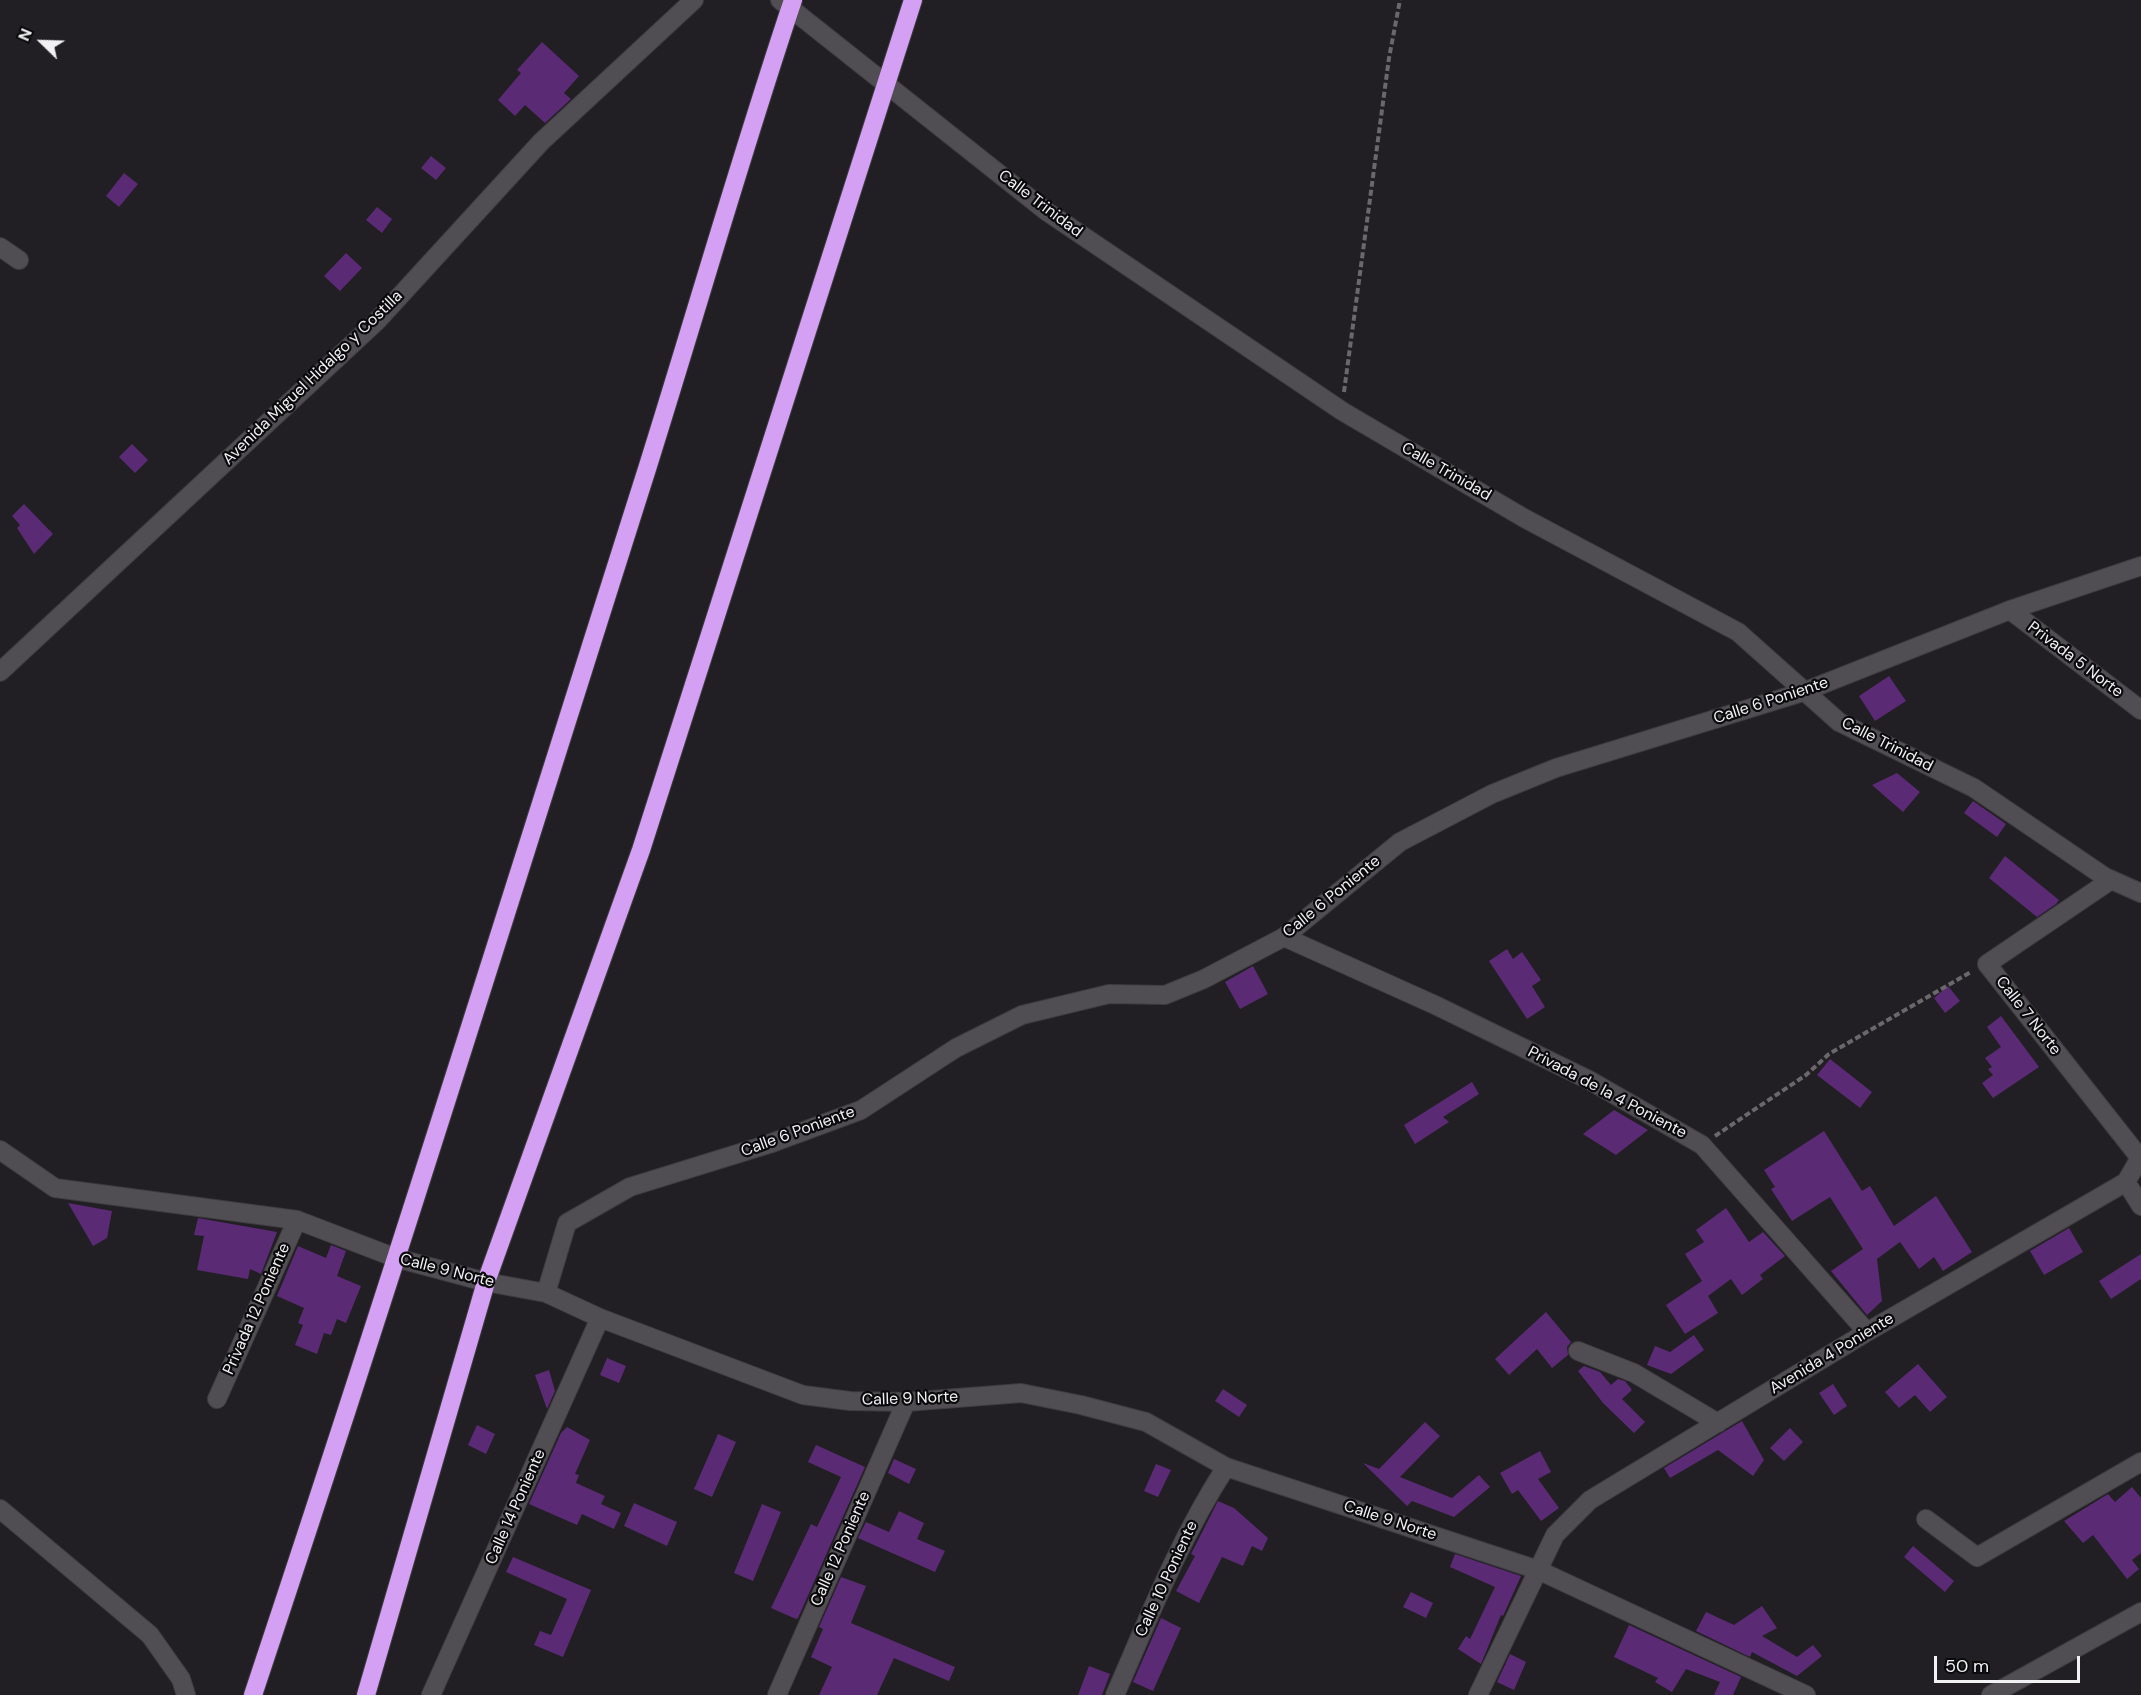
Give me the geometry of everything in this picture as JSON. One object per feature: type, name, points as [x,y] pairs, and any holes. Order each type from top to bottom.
[{"type":"highway","points":[[366,1695],[486,1282],[652,818],[914,0]]},
{"type":"highway","points":[[253,1695],[396,1258],[788,2]]},
{"type":"street","name":"Avenida Miguel Hidalgo y Costilla","points":[[0,672],[377,321],[541,142],[694,0]]},
{"type":"street","name":"Calle Trinidad","points":[[788,2],[1046,211],[1342,411],[1524,518],[1738,632],[1839,722],[1974,788],[2111,880],[2141,893]]},
{"type":"street","points":[[0,247],[19,260]]},
{"type":"street","name":"Calle 6 Poniente","points":[[546,1293],[567,1224],[630,1187],[769,1144],[861,1110],[956,1048],[1022,1015],[1109,994],[1164,995],[1204,979],[1284,937],[1400,842],[1492,794],[1556,768],[1803,692],[2010,610],[2141,566]]},
{"type":"street","name":"Privada 5 Norte","points":[[2010,610],[2141,710]]},
{"type":"street","name":"Calle 7 Norte","points":[[2111,880],[1987,964],[2140,1157]]},
{"type":"street","name":"Privada de la 4 Poniente","points":[[1284,937],[1435,1005],[1589,1080],[1702,1145],[1867,1332]]},
{"type":"street","name":"Calle 9 Norte","points":[[0,1150],[55,1188],[297,1220],[396,1258],[486,1282],[546,1293],[600,1318],[803,1395],[850,1401],[906,1402],[1021,1394],[1081,1405],[1146,1422],[1226,1467],[1538,1570],[1806,1695]]},
{"type":"street","name":"Avenida 4 Poniente","points":[[1478,1695],[1555,1535],[1590,1500],[1867,1332],[2126,1182],[2140,1157]]},
{"type":"street","points":[[2126,1182],[2141,1206]]},
{"type":"street","name":"Privada 12 Poniente","points":[[217,1399],[297,1220]]},
{"type":"street","name":"Calle 14 Poniente","points":[[431,1695],[600,1318]]},
{"type":"street","points":[[1578,1351],[1634,1373],[1718,1423]]},
{"type":"street","name":"Calle 12 Poniente","points":[[777,1695],[906,1402]]},
{"type":"street","points":[[1926,1519],[1977,1557],[2141,1462]]},
{"type":"street","name":"Calle 10 Poniente","points":[[1115,1695],[1168,1574],[1203,1503],[1226,1467]]},
{"type":"street","points":[[0,1509],[150,1635],[181,1679],[186,1695]]},
{"type":"street","points":[[1991,1695],[2141,1612]]},
{"type":"path","points":[[1342,411],[1389,58],[1400,0]]},
{"type":"path","points":[[1702,1145],[1806,1075],[1829,1054],[1987,964]]},
{"type":"building","points":[[542,42],[579,76],[564,93],[571,99],[545,123],[525,105],[515,116],[498,100],[521,73],[517,70]]},
{"type":"building","points":[[431,156],[446,168],[436,180],[421,168]]},
{"type":"building","points":[[124,173],[138,184],[119,207],[106,196]]},
{"type":"building","points":[[377,207],[392,219],[382,233],[366,220]]},
{"type":"building","points":[[346,253],[362,268],[340,291],[324,276]]},
{"type":"building","points":[[132,444],[148,460],[135,473],[119,457]]},
{"type":"building","points":[[24,504],[53,534],[34,554],[17,528],[20,525],[12,516]]},
{"type":"building","points":[[1889,676],[1906,701],[1875,721],[1859,696]]},
{"type":"building","points":[[1897,773],[1920,792],[1903,812],[1872,785]]},
{"type":"building","points":[[1973,801],[2006,824],[1997,837],[1964,813]]},
{"type":"building","points":[[2005,856],[2059,900],[2056,904],[2037,917],[1989,878]]},
{"type":"building","points":[[1507,949],[1513,959],[1522,952],[1541,980],[1532,986],[1545,1007],[1527,1019],[1489,961]]},
{"type":"building","points":[[1253,966],[1268,994],[1240,1009],[1225,982]]},
{"type":"building","points":[[1948,986],[1960,1001],[1945,1013],[1934,998]]},
{"type":"building","points":[[2001,1016],[2039,1067],[1993,1098],[1982,1083],[1993,1075],[1988,1069],[1992,1067],[1985,1058],[2001,1047],[1987,1027]]},
{"type":"building","points":[[1830,1059],[1872,1092],[1860,1108],[1817,1075]]},
{"type":"building","points":[[1472,1082],[1479,1094],[1443,1117],[1449,1122],[1415,1144],[1404,1125]]},
{"type":"building","points":[[1614,1110],[1648,1130],[1616,1155],[1583,1134]]},
{"type":"building","points":[[1824,1131],[1862,1191],[1870,1186],[1894,1226],[1936,1196],[1972,1252],[1943,1271],[1934,1257],[1919,1269],[1900,1242],[1877,1259],[1882,1301],[1867,1315],[1831,1271],[1863,1249],[1830,1197],[1792,1221],[1771,1189],[1775,1187],[1764,1170]]},
{"type":"building","points":[[68,1203],[112,1211],[107,1238],[93,1246]]},
{"type":"building","points":[[1726,1208],[1749,1242],[1763,1232],[1785,1256],[1760,1275],[1763,1279],[1742,1295],[1731,1279],[1708,1296],[1718,1313],[1685,1334],[1666,1305],[1702,1281],[1685,1254],[1704,1242],[1696,1230]]},
{"type":"building","points":[[198,1218],[277,1232],[261,1274],[250,1269],[248,1279],[197,1270],[204,1236],[194,1235]]},
{"type":"building","points":[[2069,1228],[2083,1252],[2044,1275],[2030,1251]]},
{"type":"building","points":[[331,1245],[346,1251],[337,1276],[361,1286],[346,1323],[337,1319],[331,1335],[324,1333],[317,1354],[295,1345],[303,1325],[298,1323],[304,1308],[277,1296],[298,1246],[326,1258]]},
{"type":"building","points":[[2141,1254],[2141,1279],[2111,1299],[2099,1281]]},
{"type":"building","points":[[1546,1312],[1571,1342],[1567,1347],[1568,1355],[1552,1368],[1537,1349],[1509,1375],[1495,1359]]},
{"type":"building","points":[[1694,1335],[1704,1350],[1671,1374],[1647,1365],[1655,1346],[1670,1352]]},
{"type":"building","points":[[607,1358],[626,1366],[619,1383],[600,1375]]},
{"type":"building","points":[[1918,1364],[1947,1397],[1930,1412],[1915,1395],[1899,1408],[1885,1392]]},
{"type":"building","points":[[1584,1366],[1600,1372],[1611,1385],[1618,1379],[1625,1381],[1632,1390],[1622,1399],[1645,1422],[1634,1433],[1603,1403],[1578,1371]]},
{"type":"building","points":[[549,1370],[555,1391],[547,1409],[535,1375]]},
{"type":"building","points":[[1833,1384],[1847,1406],[1834,1415],[1819,1393]]},
{"type":"building","points":[[1223,1389],[1247,1405],[1239,1417],[1215,1401]]},
{"type":"building","points":[[1742,1421],[1764,1460],[1753,1476],[1718,1450],[1670,1478],[1664,1468]]},
{"type":"building","points":[[1425,1422],[1440,1436],[1400,1477],[1452,1498],[1479,1475],[1490,1487],[1454,1517],[1412,1501],[1407,1506],[1363,1463],[1379,1469]]},
{"type":"building","points":[[477,1425],[495,1434],[486,1454],[468,1445]]},
{"type":"building","points":[[567,1427],[590,1440],[575,1474],[579,1475],[576,1483],[605,1496],[601,1504],[621,1513],[614,1529],[582,1514],[577,1525],[529,1504],[561,1433]]},
{"type":"building","points":[[1790,1428],[1803,1442],[1784,1461],[1770,1448]]},
{"type":"building","points":[[718,1434],[736,1442],[712,1497],[694,1489]]},
{"type":"building","points":[[816,1445],[865,1467],[796,1619],[771,1608],[811,1524],[817,1527],[841,1477],[808,1462]]},
{"type":"building","points":[[1540,1451],[1551,1472],[1538,1479],[1559,1508],[1541,1521],[1518,1490],[1512,1494],[1500,1473]]},
{"type":"building","points":[[894,1459],[916,1469],[909,1484],[888,1473]]},
{"type":"building","points":[[1156,1464],[1171,1470],[1158,1497],[1144,1491]]},
{"type":"building","points":[[2132,1487],[2141,1498],[2141,1553],[2132,1560],[2139,1569],[2127,1579],[2093,1535],[2083,1543],[2064,1521],[2108,1494],[2115,1502]]},
{"type":"building","points":[[1218,1501],[1234,1508],[1268,1538],[1262,1551],[1252,1546],[1243,1566],[1222,1557],[1199,1603],[1176,1591],[1195,1556],[1191,1554]]},
{"type":"building","points":[[634,1503],[677,1522],[667,1546],[624,1526]]},
{"type":"building","points":[[762,1504],[781,1512],[753,1581],[734,1573]]},
{"type":"building","points":[[899,1511],[924,1523],[917,1539],[945,1551],[935,1572],[858,1538],[866,1522],[889,1532]]},
{"type":"building","points":[[1913,1546],[1954,1581],[1945,1592],[1904,1557]]},
{"type":"building","points":[[1455,1554],[1521,1576],[1503,1616],[1501,1615],[1481,1664],[1458,1649],[1466,1636],[1470,1639],[1495,1587],[1450,1567]]},
{"type":"building","points":[[513,1557],[591,1590],[563,1657],[534,1645],[540,1631],[551,1635],[567,1599],[506,1572]]},
{"type":"building","points":[[841,1577],[866,1586],[851,1623],[955,1667],[949,1681],[894,1658],[877,1695],[819,1695],[832,1667],[811,1657],[823,1629],[819,1627]]},
{"type":"building","points":[[1411,1592],[1433,1603],[1426,1618],[1403,1607]]},
{"type":"building","points":[[1762,1606],[1777,1628],[1762,1636],[1797,1657],[1813,1645],[1822,1656],[1797,1676],[1752,1652],[1750,1657],[1696,1631],[1706,1612],[1734,1625]]},
{"type":"building","points":[[1161,1618],[1181,1628],[1153,1691],[1133,1682]]},
{"type":"building","points":[[1629,1625],[1741,1677],[1733,1695],[1714,1695],[1720,1682],[1686,1669],[1672,1692],[1655,1682],[1658,1678],[1614,1657]]},
{"type":"building","points":[[1510,1654],[1526,1662],[1514,1690],[1497,1682]]},
{"type":"building","points":[[1089,1666],[1110,1674],[1102,1695],[1078,1695]]}]
